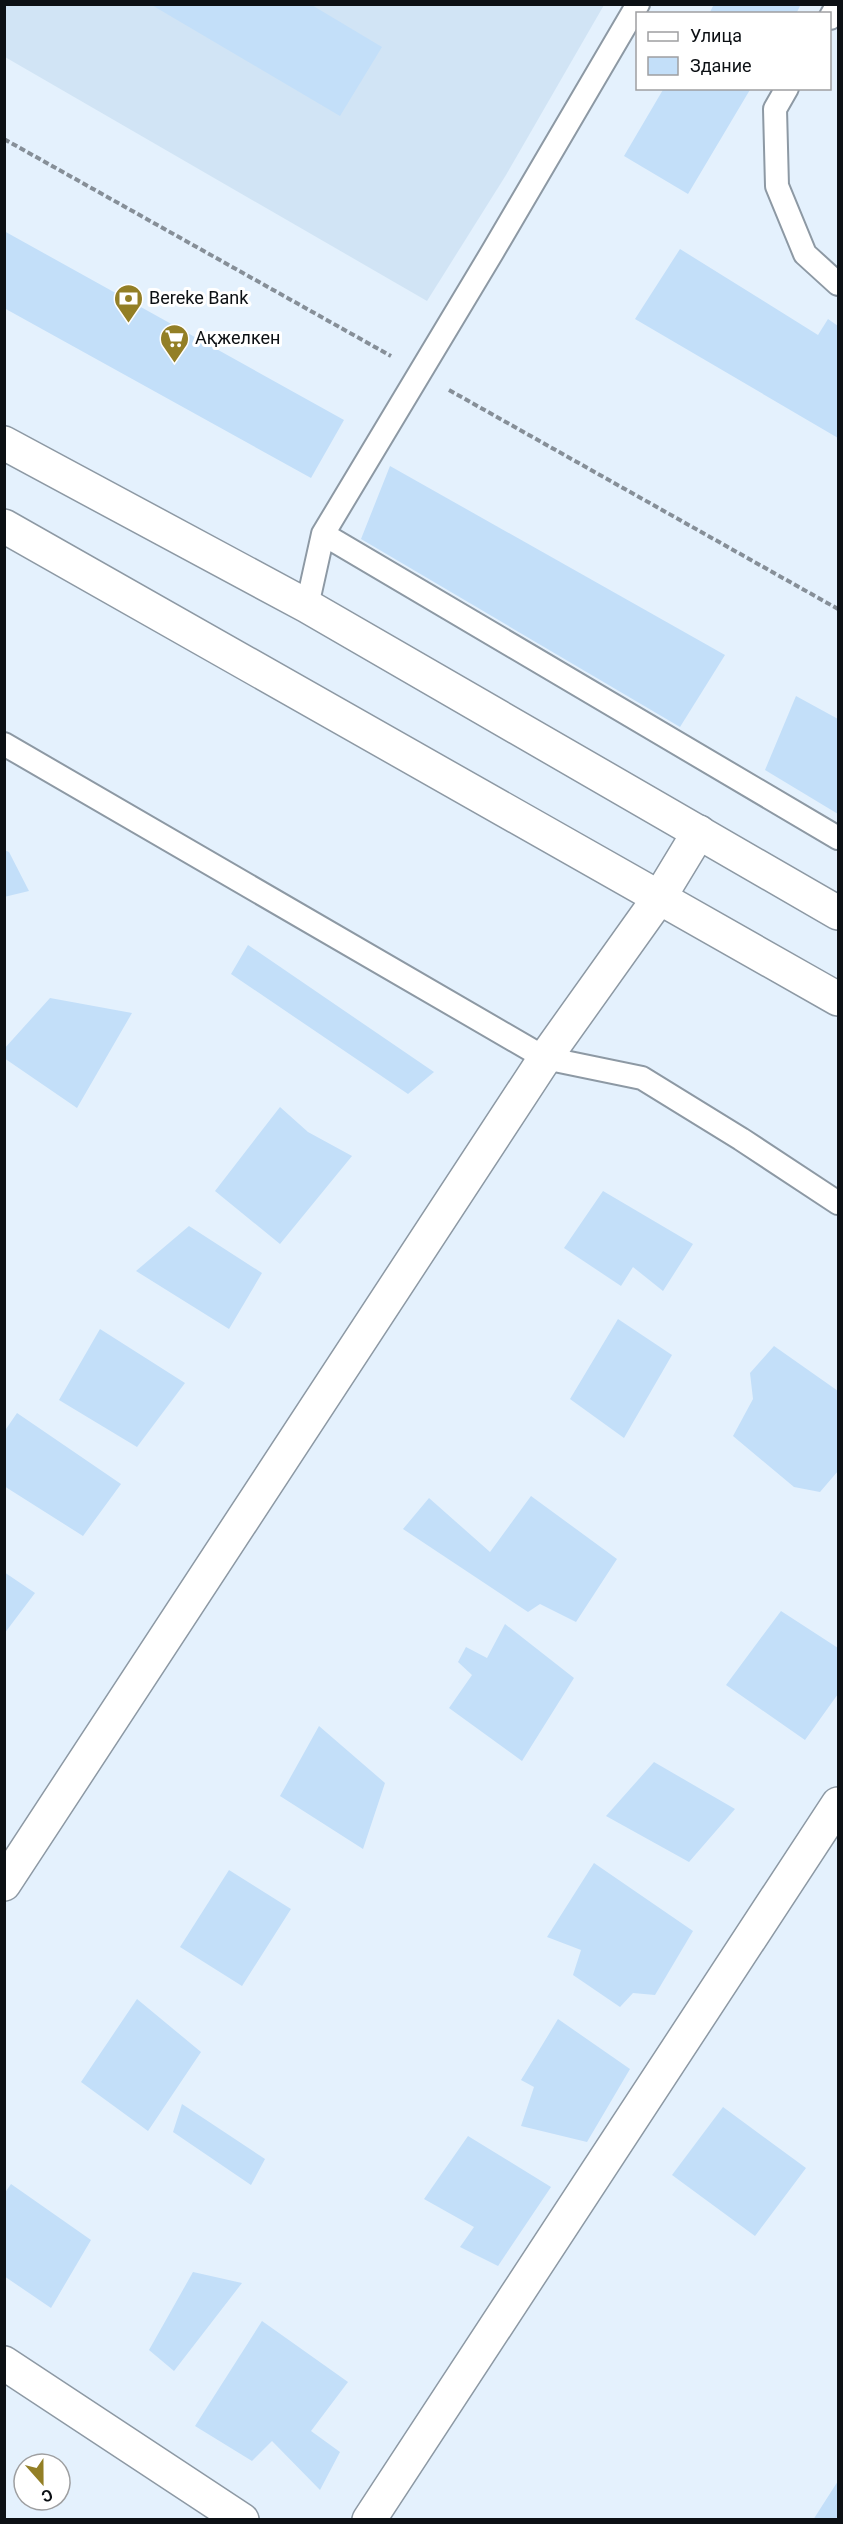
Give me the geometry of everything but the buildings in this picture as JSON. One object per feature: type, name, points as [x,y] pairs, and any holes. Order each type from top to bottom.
[{"type":"street","points":[[4,443],[306,606],[838,913]]},
{"type":"street","points":[[4,526],[838,999]]},
{"type":"street","points":[[4,1884],[545,1058],[659,898],[699,832]]},
{"type":"street","points":[[369,2520],[838,1804]]},
{"type":"street","points":[[4,2363],[242,2520]]},
{"type":"lane","points":[[306,606],[323,534],[638,4]]},
{"type":"lane","points":[[786,90],[775,109],[777,186],[805,254],[838,285]]},
{"type":"lane","points":[[323,534],[838,838]]},
{"type":"lane","points":[[4,744],[545,1058],[642,1078],[741,1139],[838,1203]]},
{"type":"shaded area","points":[[5,5],[604,5],[506,175],[427,301],[5,57]]},
{"type":"place","name":"Bereke Bank","points":[[128,324]]},
{"type":"place","name":"Ақжелкен","points":[[174,364]]}]
